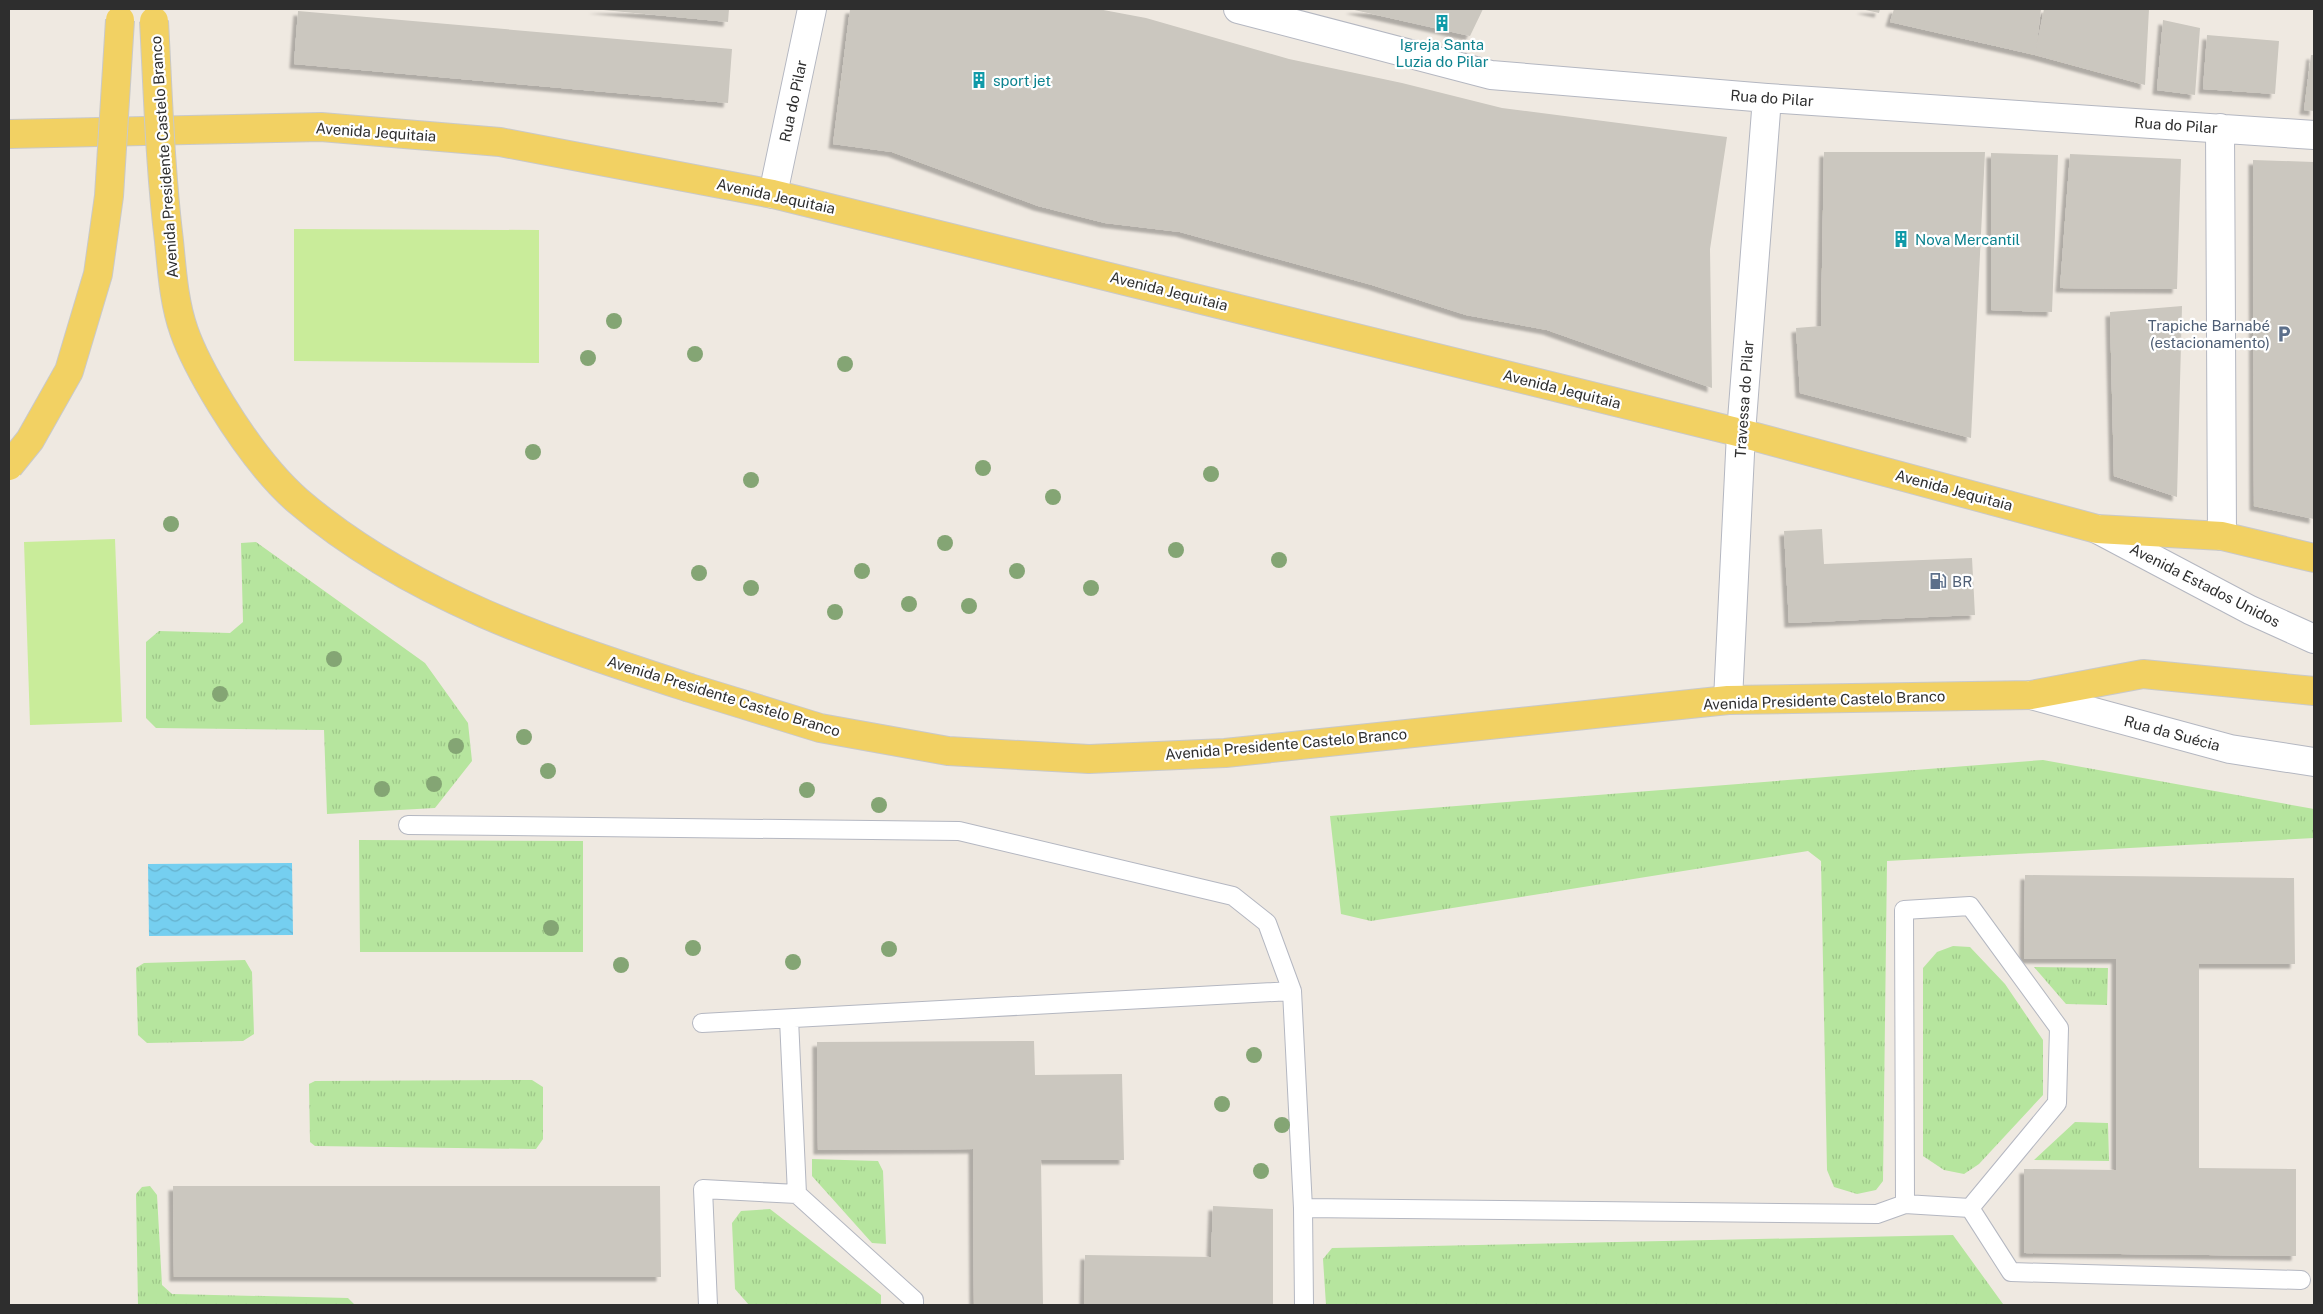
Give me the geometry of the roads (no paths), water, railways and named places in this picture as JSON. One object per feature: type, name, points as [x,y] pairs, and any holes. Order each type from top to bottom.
[{"type":"main road","points":[[9,466],[30,440],[69,371],[98,274],[108,196],[120,14]]},
{"type":"main road","name":"Avenida Presidente Castelo Branco","points":[[154,15],[166,218],[174,284],[184,330],[204,377],[245,442],[297,500],[372,556],[451,599],[556,644],[690,688],[820,728],[948,751],[1090,759],[1225,753],[1728,700],[2031,695],[2143,674],[2314,691]]},
{"type":"main road","name":"Avenida Jequitaia","points":[[9,134],[321,127],[500,142],[773,194],[1741,433],[2097,529],[2222,536],[2314,558]]},
{"type":"street","name":"Rua do Pilar","points":[[773,194],[812,9]]},
{"type":"street","name":"Rua do Pilar","points":[[1238,9],[1491,75],[1767,98],[2314,135]]},
{"type":"street","name":"Travessa do Pilar","points":[[1728,700],[1741,433],[1767,98]]},
{"type":"street","points":[[2220,128],[2222,536]]},
{"type":"street","name":"Avenida Estados Unidos","points":[[2097,529],[2250,610],[2314,639]]},
{"type":"street","name":"Rua da Suécia","points":[[2031,695],[2230,749],[2314,762]]},
{"type":"lane","points":[[408,825],[959,831],[1233,896],[1267,923],[1292,991],[1303,1208],[1304,1305]]},
{"type":"lane","points":[[1905,1204],[1904,910],[1970,906],[2059,1028],[2057,1103],[1970,1208]]},
{"type":"lane","points":[[702,1023],[1292,991]]},
{"type":"lane","points":[[789,1019],[797,1194]]},
{"type":"lane","points":[[708,1305],[703,1189],[797,1194],[914,1300],[914,1305]]},
{"type":"lane","points":[[1303,1208],[1877,1214],[1905,1204],[1970,1208]]},
{"type":"lane","points":[[1970,1208],[2012,1272],[2301,1280]]},
{"type":"water","points":[[292,863],[293,935],[149,936],[148,864]]},
{"type":"place","name":"Igreja Santa Luzia do Pilar","points":[[1442,23]]},
{"type":"place","name":"sport jet","points":[[979,80]]},
{"type":"place","name":"Nova Mercantil","points":[[1901,239]]},
{"type":"place","name":"Trapiche Barnabé (estacionamento)","points":[[2284,334]]},
{"type":"place","name":"BR","points":[[1938,581]]}]
